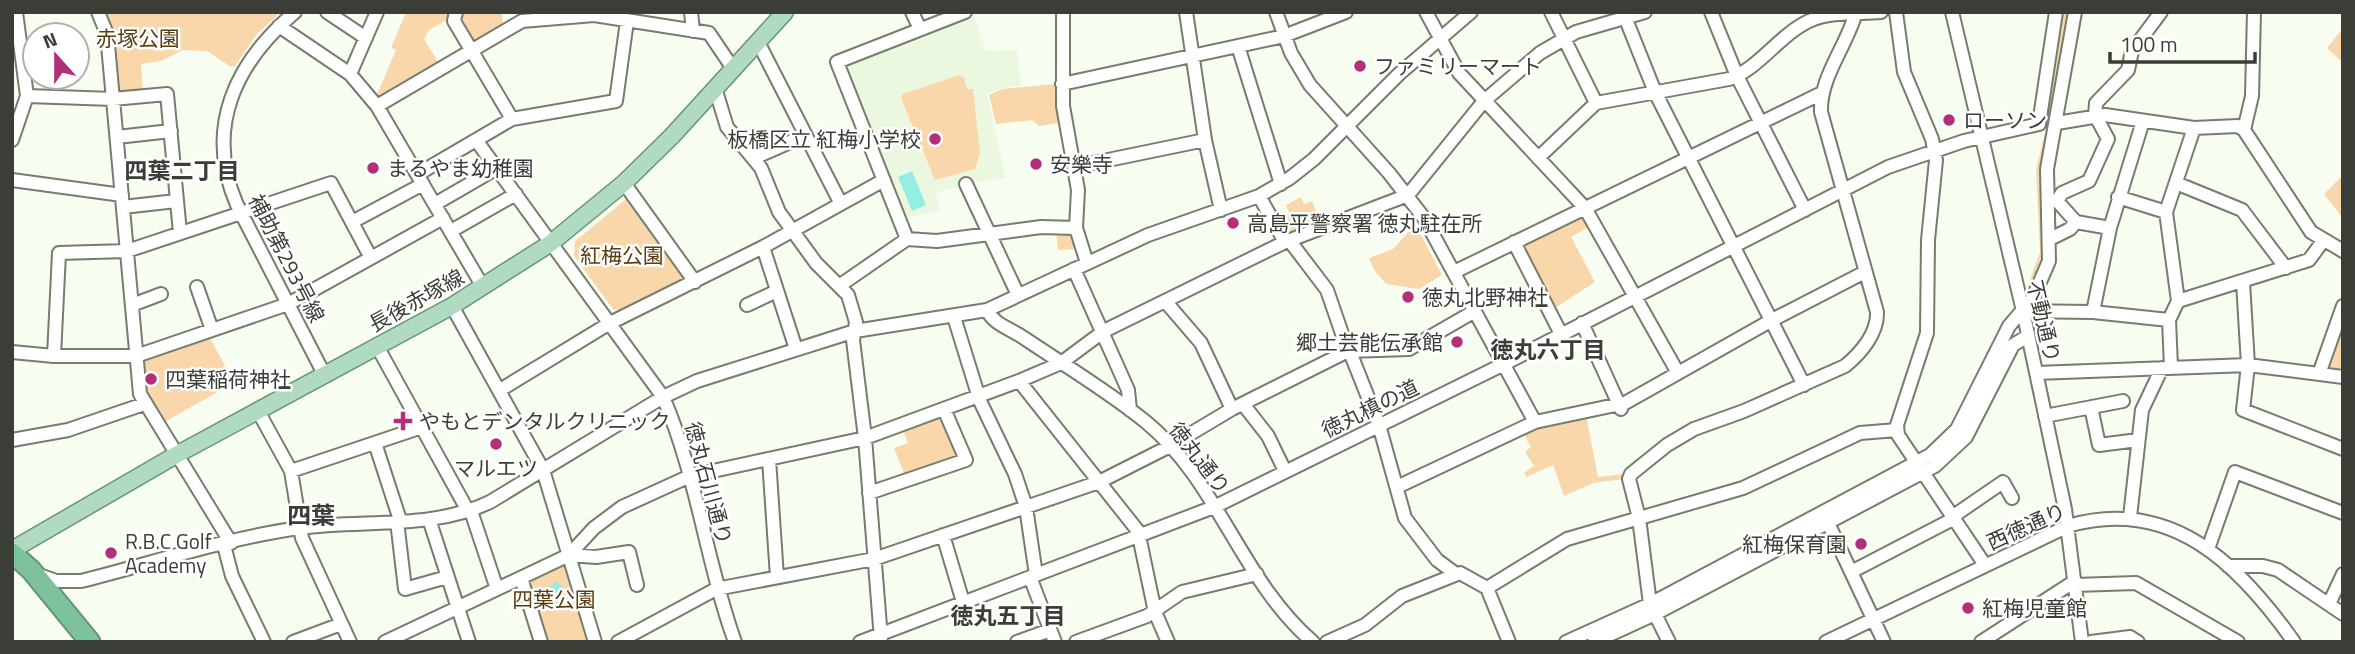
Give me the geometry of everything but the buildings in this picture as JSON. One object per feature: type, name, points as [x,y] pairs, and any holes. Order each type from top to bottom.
[{"type":"highway","points":[[12,552],[81,641]]},
{"type":"highway","points":[[22,567],[67,611],[81,641]]},
{"type":"main road","name":"長後赤塚線","points":[[12,552],[176,455],[452,306],[551,243],[624,183],[716,91],[759,44],[781,14]]},
{"type":"street","points":[[98,12],[107,34],[136,356],[144,404],[228,544],[232,576],[264,642]]},
{"type":"street","name":"補助第293号線","points":[[295,12],[259,45],[236,84],[227,115],[226,162],[230,184],[242,214],[324,374]]},
{"type":"street","points":[[327,12],[366,38]]},
{"type":"street","points":[[350,74],[377,12]]},
{"type":"street","points":[[456,12],[454,21],[512,119]]},
{"type":"street","points":[[691,12],[693,31]]},
{"type":"street","points":[[912,12],[920,29]]},
{"type":"street","points":[[907,239],[837,62],[965,12]]},
{"type":"street","points":[[1063,12],[1063,106],[1078,190],[1076,228],[1080,266],[1128,390],[1129,410]]},
{"type":"street","points":[[1186,12],[1205,140],[1221,210]]},
{"type":"street","points":[[1276,12],[1284,36],[1310,85],[1408,195],[1454,272],[1535,422]]},
{"type":"street","points":[[1062,84],[1284,36],[1346,12]]},
{"type":"street","points":[[1426,12],[1438,39],[1459,73],[1585,208],[1678,373]]},
{"type":"street","points":[[22,567],[56,581],[81,581],[301,527],[429,519],[469,511],[543,470],[663,397],[697,381],[855,331],[987,310],[1153,234],[1259,196],[1281,184],[1314,159],[1438,39],[1471,12]]},
{"type":"street","points":[[1551,12],[1596,103]]},
{"type":"street","points":[[385,642],[569,555],[594,528],[622,506],[690,476],[865,438],[1019,381],[1061,363],[1104,331],[1287,241],[1408,195],[1484,101],[1540,53],[1564,37],[1624,15],[1645,12]]},
{"type":"street","points":[[1710,12],[1737,76],[1805,209]]},
{"type":"street","points":[[1538,158],[1596,103],[1737,76],[1803,24],[1823,16],[1881,12]]},
{"type":"street","points":[[1896,12],[1904,72],[1935,149],[1936,174],[1928,240],[1927,333],[1897,430],[1919,468],[1985,565]]},
{"type":"street","name":"不動通り","points":[[1952,12],[2023,311],[2068,526],[2082,642]]},
{"type":"street","name":"徳丸槙の道","points":[[860,642],[880,638],[963,602],[1214,507],[1504,364],[1843,190],[1935,149],[1980,137],[2041,127],[2056,12]]},
{"type":"street","points":[[1566,642],[1653,609],[1828,523],[1919,468],[1957,429],[2009,326],[2033,298],[2045,272],[2053,201],[2047,169],[2075,12]]},
{"type":"street","points":[[2053,201],[2062,193],[2084,185],[2094,170],[2108,139],[2095,115],[2096,103],[2128,70],[2132,51],[2161,12]]},
{"type":"street","points":[[2244,131],[2252,96],[2254,12]]},
{"type":"street","points":[[1669,642],[1653,609],[1639,518],[1629,479],[1655,452],[1694,429],[1845,366],[1855,358],[1875,326],[1877,312],[1822,119],[1822,93],[1856,13]]},
{"type":"street","points":[[377,106],[522,21],[594,14],[709,33],[734,70]]},
{"type":"street","points":[[1624,15],[1655,92],[1804,385]]},
{"type":"street","points":[[12,140],[27,96],[15,16]]},
{"type":"street","points":[[352,222],[512,119],[616,101],[627,21]]},
{"type":"street","points":[[279,26],[350,74],[377,106],[484,287]]},
{"type":"street","points":[[759,44],[841,204]]},
{"type":"street","points":[[1238,46],[1281,184]]},
{"type":"street","points":[[716,91],[727,127],[754,158],[779,212],[816,262],[848,295],[856,322],[853,340],[865,438],[880,638]]},
{"type":"street","points":[[1454,272],[1822,93]]},
{"type":"street","points":[[27,96],[113,99],[167,94],[180,233]]},
{"type":"street","points":[[2057,123],[2095,115],[2194,128],[2238,126],[2244,131],[2287,200],[2311,232],[2343,251]]},
{"type":"street","points":[[2093,312],[2118,197],[2143,121]]},
{"type":"street","points":[[2130,517],[2142,410],[2167,368],[2169,320],[2178,301],[2166,212],[2194,128]]},
{"type":"street","points":[[117,137],[171,131]]},
{"type":"street","points":[[754,158],[806,135]]},
{"type":"street","name":"徳丸石川通り","points":[[476,140],[663,397],[675,425],[690,476],[716,589],[735,642]]},
{"type":"street","points":[[1074,167],[1205,140]]},
{"type":"street","points":[[120,172],[173,167]]},
{"type":"street","points":[[435,204],[497,169]]},
{"type":"street","points":[[12,180],[123,201],[176,201]]},
{"type":"street","points":[[500,390],[610,323],[763,247],[884,180]]},
{"type":"street","points":[[54,356],[59,253],[127,251],[331,183],[371,258]]},
{"type":"street","points":[[624,183],[695,282]]},
{"type":"street","points":[[2176,183],[2242,210],[2286,268]]},
{"type":"street","points":[[966,184],[1018,295]]},
{"type":"street","points":[[450,231],[516,194]]},
{"type":"street","points":[[1259,196],[1287,241],[1327,290],[1380,425],[1405,518],[1437,560],[1456,574],[1468,576],[1487,588],[1509,642]]},
{"type":"street","points":[[2118,197],[2166,212]]},
{"type":"street","points":[[2053,201],[2076,222],[2110,228]]},
{"type":"street","points":[[12,352],[54,356],[136,356],[288,304],[443,218]]},
{"type":"street","points":[[2050,239],[2070,229],[2076,222]]},
{"type":"street","points":[[839,286],[907,239],[937,241],[1041,228],[1076,228]]},
{"type":"street","points":[[2178,301],[2309,260],[2323,241]]},
{"type":"street","points":[[1514,242],[1561,334]]},
{"type":"street","points":[[763,247],[796,349]]},
{"type":"street","points":[[1397,487],[1535,422],[1620,407],[1772,320],[1865,272]]},
{"type":"street","points":[[2243,282],[2248,365],[2243,410],[2343,449]]},
{"type":"street","points":[[197,287],[212,330]]},
{"type":"street","points":[[747,305],[777,291]]},
{"type":"street","points":[[132,305],[161,294]]},
{"type":"street","points":[[1165,301],[1201,343],[1237,407],[1268,436],[1285,471]]},
{"type":"street","points":[[452,306],[543,470],[595,642]]},
{"type":"street","points":[[2319,373],[2343,306]]},
{"type":"street","name":"徳丸通り","points":[[987,310],[994,322],[1061,363],[1129,410],[1170,446],[1257,574],[1295,625],[1313,642]]},
{"type":"street","points":[[618,642],[716,589],[874,559],[1099,482],[1170,446],[1237,407],[1349,351],[1409,349],[1475,311]]},
{"type":"street","points":[[2023,311],[2093,312],[2169,320]]},
{"type":"street","points":[[954,317],[978,396],[1007,452],[1026,507],[1033,576],[1052,636],[1017,642]]},
{"type":"street","points":[[1583,323],[1620,407]]},
{"type":"street","points":[[1594,642],[1958,448],[1974,424],[2013,345],[2028,335]]},
{"type":"street","points":[[377,346],[469,511],[497,589]]},
{"type":"street","points":[[2036,373],[2248,365],[2343,377]]},
{"type":"street","points":[[1019,381],[1140,535],[1155,612],[1168,642]]},
{"type":"street","points":[[2045,416],[2123,401]]},
{"type":"street","points":[[12,440],[68,430],[144,404]]},
{"type":"street","points":[[2091,407],[2099,445],[2138,440]]},
{"type":"street","points":[[869,493],[966,460],[944,409]]},
{"type":"street","points":[[258,411],[291,471],[302,538],[350,642]]},
{"type":"street","points":[[291,471],[422,427]]},
{"type":"street","points":[[1487,588],[1567,539],[1743,488],[1860,433],[1897,430]]},
{"type":"street","points":[[375,443],[398,520],[405,589],[447,577]]},
{"type":"street","points":[[769,459],[777,577]]},
{"type":"street","points":[[2208,549],[2235,472],[2343,513]]},
{"type":"street","points":[[1851,572],[1953,518],[2003,482],[2012,498]]},
{"type":"street","name":"西徳通り","points":[[1826,642],[2068,526],[2098,519],[2130,517],[2171,528],[2208,549],[2264,601],[2294,642]]},
{"type":"street","points":[[429,519],[469,642]]},
{"type":"street","points":[[1828,523],[1884,642]]},
{"type":"street","points":[[943,535],[963,602]]},
{"type":"street","points":[[569,555],[596,557],[629,552],[638,585]]},
{"type":"street","points":[[2228,566],[2263,565],[2278,570],[2343,614]]},
{"type":"street","points":[[1076,642],[1155,612],[1182,592],[1257,574]]},
{"type":"street","points":[[1327,642],[1365,625],[1402,596],[1456,574]]},
{"type":"street","points":[[2329,604],[2343,574]]},
{"type":"street","points":[[521,578],[541,642]]},
{"type":"street","points":[[67,611],[69,594],[81,581]]},
{"type":"street","points":[[1981,642],[2075,583],[2136,583],[2238,642]]},
{"type":"street","points":[[293,642],[341,624]]},
{"type":"street","points":[[2091,642],[2130,637],[2138,642]]},
{"type":"shaded area","name":"板橋区立 紅梅小学校","points":[[973,14],[986,51],[1017,50],[1021,86],[1002,88],[987,94],[1006,178],[966,184],[936,193],[939,211],[903,218],[845,69],[848,62]]},
{"type":"green space","name":"赤塚公園","points":[[102,12],[281,12],[257,34],[235,66],[231,67],[207,51],[183,50],[161,61],[141,64],[143,91],[120,93],[117,91]]},
{"type":"green space","points":[[406,12],[451,12],[450,18],[429,30],[424,39],[440,65],[380,100],[376,97],[396,50],[391,48]]},
{"type":"green space","points":[[460,12],[502,12],[503,28],[476,44],[471,43]]},
{"type":"green space","points":[[2058,12],[2072,12],[2055,122],[2048,247],[2031,296],[2028,285],[2040,252],[2036,169],[2046,129]]},
{"type":"green space","points":[[2343,28],[2343,63],[2327,48]]},
{"type":"green space","points":[[959,75],[964,78],[967,89],[973,89],[980,153],[975,169],[935,180],[901,98],[903,94]]},
{"type":"green space","points":[[1055,84],[1058,123],[1039,126],[1032,120],[996,124],[989,95],[1002,89]]},
{"type":"green space","points":[[2343,175],[2343,216],[2342,217],[2324,194]]},
{"type":"green space","points":[[1301,197],[1304,204],[1312,201],[1321,223],[1290,235],[1285,233],[1277,219],[1289,213],[1286,205]]},
{"type":"green space","name":"紅梅公園","points":[[625,200],[630,200],[686,276],[685,281],[625,311],[613,309],[574,256],[575,241]]},
{"type":"green space","points":[[1579,215],[1585,217],[1590,226],[1571,237],[1595,282],[1552,310],[1521,249],[1522,243]]},
{"type":"green space","points":[[1411,229],[1418,229],[1442,275],[1419,289],[1386,284],[1374,270],[1369,258],[1393,249]]},
{"type":"green space","points":[[1056,232],[1071,233],[1076,249],[1058,250]]},
{"type":"green space","points":[[2343,318],[2343,369],[2329,367],[2327,364]]},
{"type":"green space","points":[[209,336],[234,383],[161,424],[148,402],[141,363],[144,358]]},
{"type":"green space","points":[[938,415],[943,416],[959,454],[956,459],[905,476],[894,448],[908,443],[902,428]]},
{"type":"green space","points":[[1586,415],[1598,477],[1623,474],[1624,479],[1593,483],[1564,496],[1553,465],[1527,477],[1524,473],[1534,466],[1525,452],[1531,447],[1523,432],[1539,424]]},
{"type":"green space","name":"四葉公園","points":[[562,563],[568,566],[590,642],[545,642],[528,580]]},
{"type":"water","points":[[912,171],[926,205],[912,211],[898,177]]},
{"type":"water","points":[[557,581],[563,587],[557,603],[542,597],[545,590]]},
{"type":"place","name":"ファミリーマート","points":[[1360,66]]},
{"type":"place","name":"ローソン","points":[[1949,120]]},
{"type":"place","name":"板橋区立 紅梅小学校","points":[[935,139]]},
{"type":"place","name":"安樂寺","points":[[1036,164]]},
{"type":"place","name":"まるやま幼稚園","points":[[373,168]]},
{"type":"place","name":"高島平警察署 徳丸駐在所","points":[[1233,223]]},
{"type":"place","name":"徳丸北野神社","points":[[1408,297]]},
{"type":"place","name":"郷土芸能伝承館","points":[[1457,342]]},
{"type":"place","name":"四葉稲荷神社","points":[[151,379]]},
{"type":"place","name":"やもとデンタルクリニック","points":[[403,421]]},
{"type":"place","name":"マルエツ","points":[[496,444]]},
{"type":"place","name":"紅梅保育園","points":[[1861,544]]},
{"type":"place","name":"R.B.C Golf Academy","points":[[111,553]]},
{"type":"place","name":"紅梅児童館","points":[[1968,608]]},
{"type":"district","name":"四葉二丁目","points":[[182,170]]},
{"type":"district","name":"徳丸六丁目","points":[[1548,349]]},
{"type":"district","name":"四葉","points":[[311,515]]},
{"type":"district","name":"徳丸五丁目","points":[[1008,615]]}]
